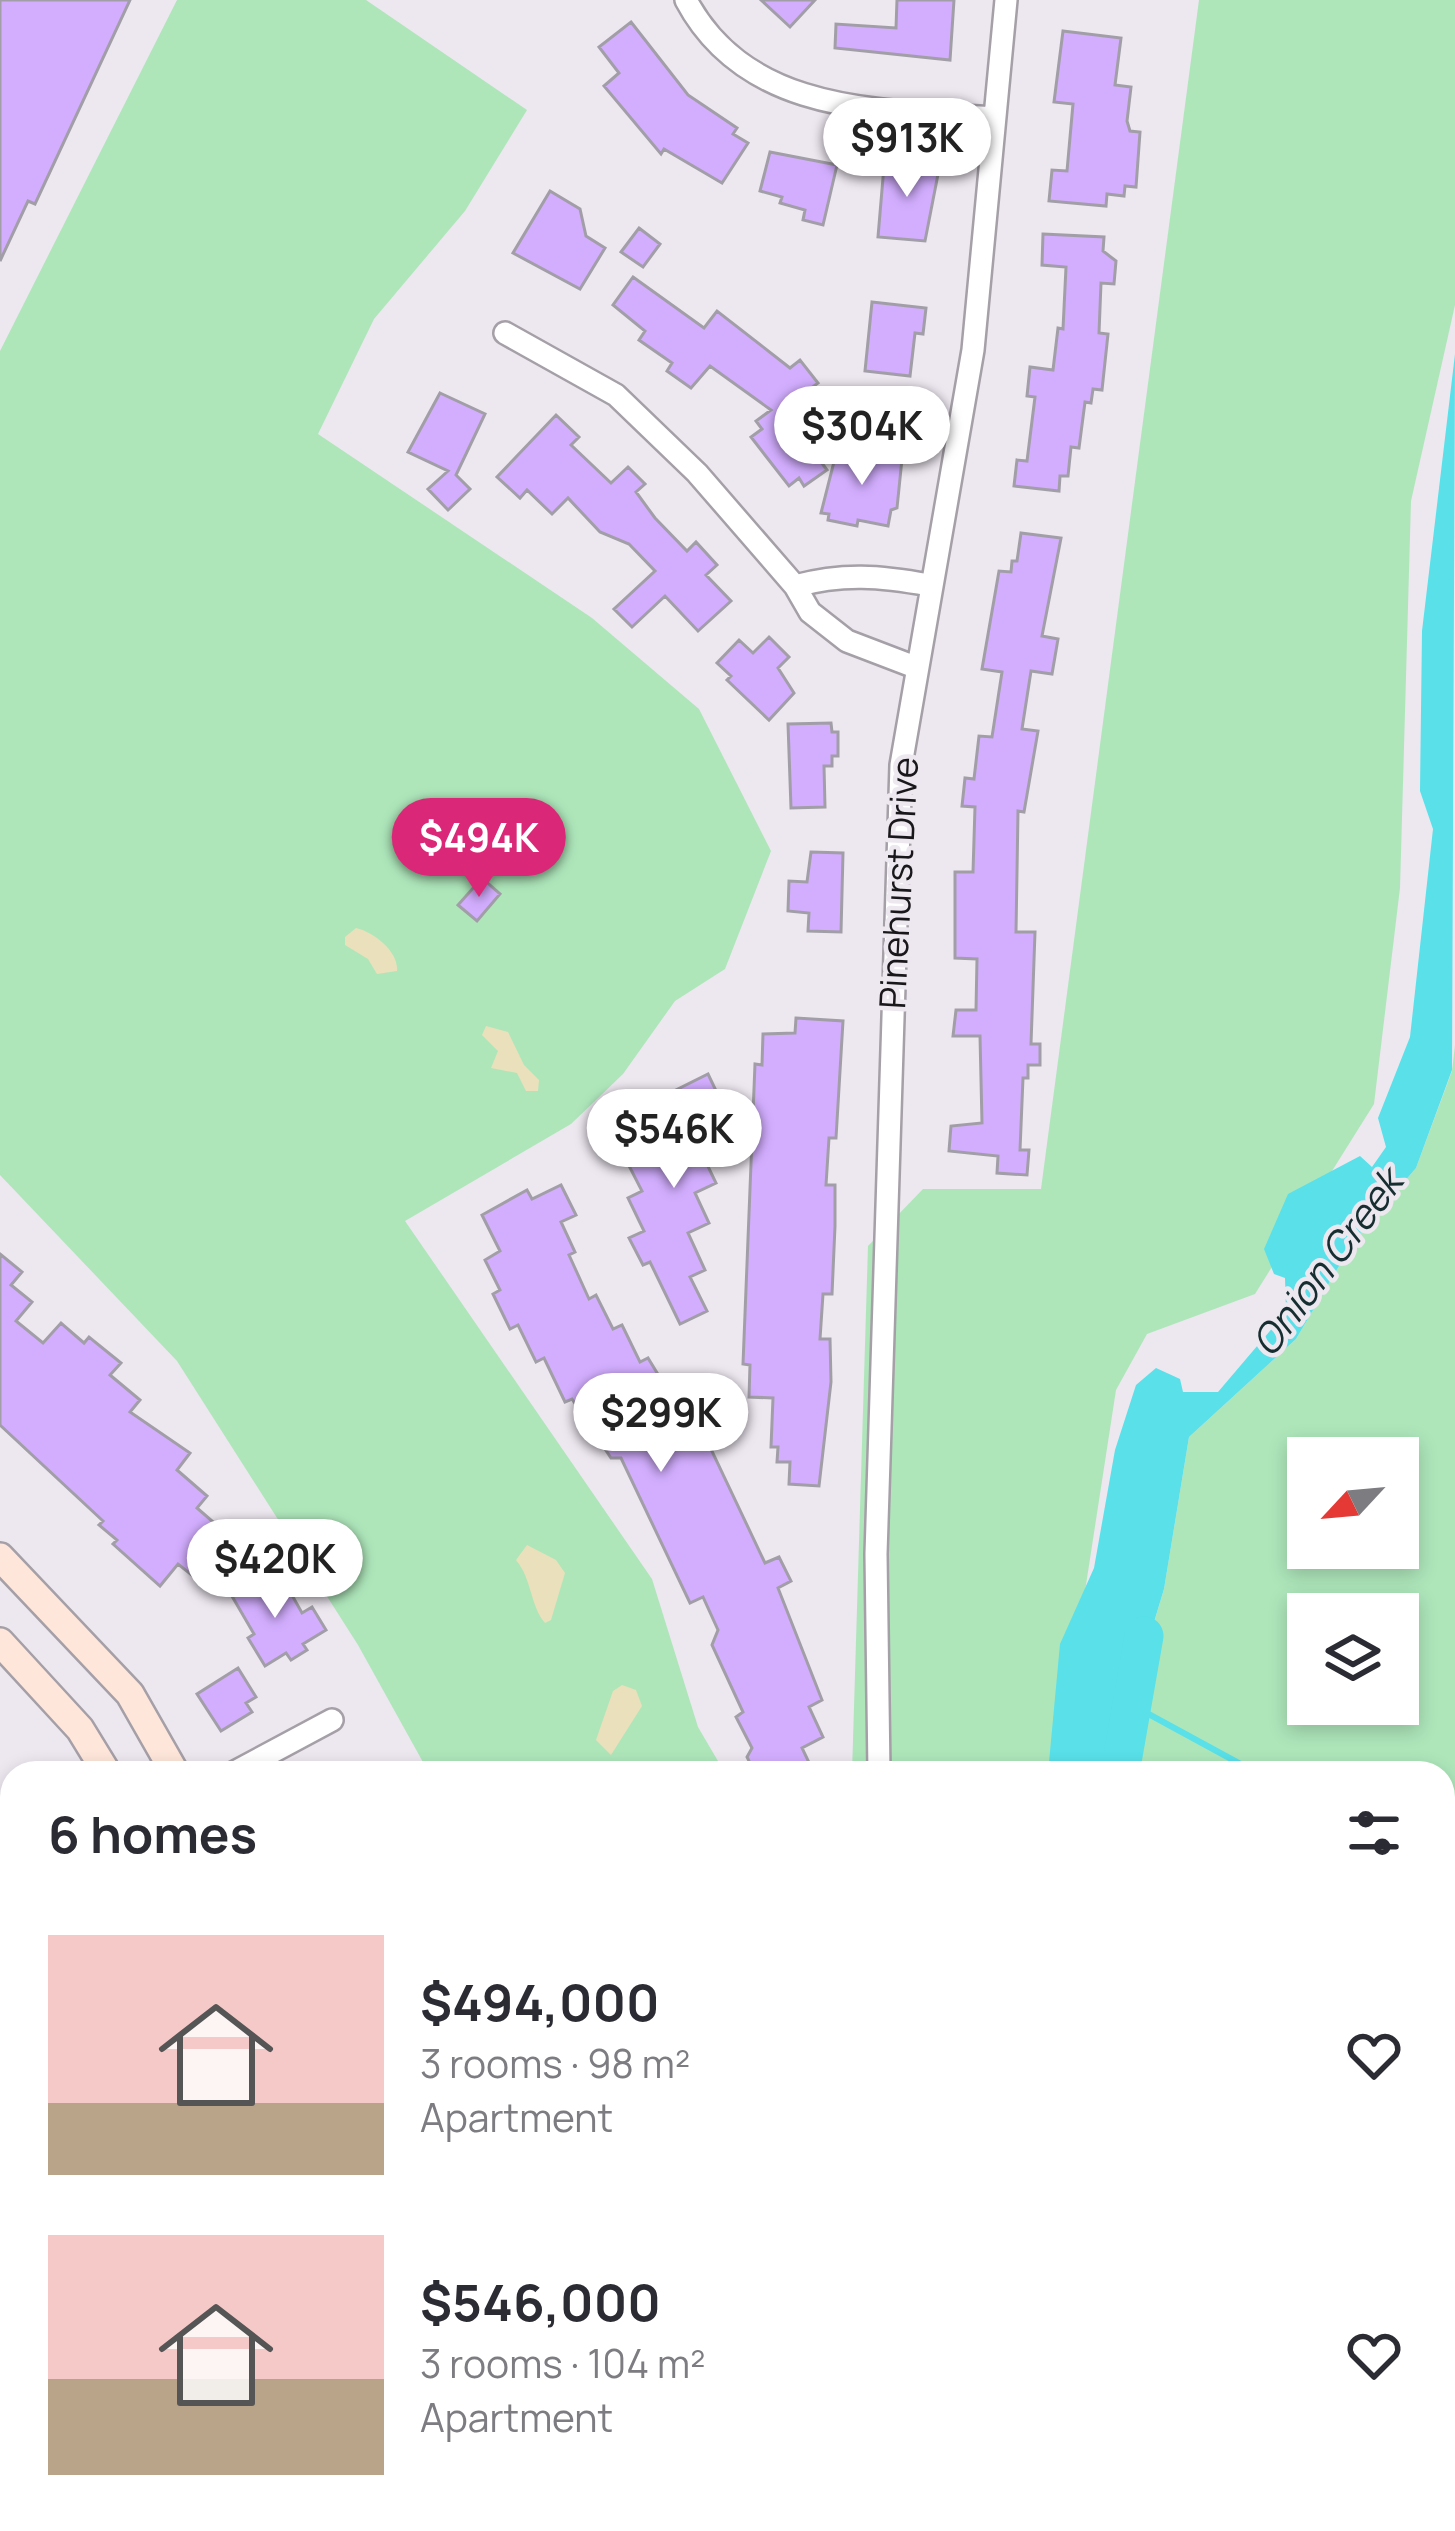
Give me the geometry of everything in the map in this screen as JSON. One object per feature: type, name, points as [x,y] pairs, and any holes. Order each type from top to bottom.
[{"type":"street","points":[[686,0],[719,46],[759,78],[826,105],[994,118]]},
{"type":"street","name":"Pinehurst Drive","points":[[879,1761],[876,1554],[901,764],[973,350],[1006,0]]},
{"type":"street","points":[[505,333],[616,395],[697,472],[795,586],[810,612],[847,641],[915,667]]},
{"type":"street","points":[[795,586],[834,576],[874,574],[929,585]]},
{"type":"street","points":[[0,1557],[130,1694],[168,1761]]},
{"type":"street","points":[[0,1642],[80,1730],[99,1761]]},
{"type":"street","points":[[255,1761],[332,1720]]},
{"type":"green space","points":[[177,0],[366,0],[527,110],[465,211],[374,319],[318,434],[592,618],[699,709],[771,851],[725,969],[675,1001],[623,1074],[571,1124],[405,1221],[652,1579],[698,1727],[718,1761],[422,1761],[358,1645],[177,1361],[0,1175],[0,351]]},
{"type":"green space","points":[[1199,0],[1455,0],[1455,305],[1411,501],[1400,888],[1374,1104],[1255,1294],[1147,1334],[1116,1390],[1059,1761],[852,1761],[868,1246],[923,1189],[1041,1189]]},
{"type":"green space","points":[[1455,1045],[1455,1761],[1130,1761],[1125,1719],[1164,1589],[1189,1437],[1296,1339],[1355,1239],[1416,1168],[1452,1071]]},
{"type":"sand","points":[[356,928],[384,944],[397,971],[377,974],[368,959],[345,945],[345,937]]},
{"type":"sand","points":[[486,1026],[508,1032],[524,1065],[539,1080],[538,1091],[526,1091],[517,1073],[491,1068],[498,1051],[482,1035]]},
{"type":"sand","points":[[527,1545],[556,1560],[565,1573],[551,1620],[545,1623],[516,1560]]},
{"type":"sand","points":[[622,1685],[636,1690],[642,1706],[611,1755],[596,1740],[613,1691]]},
{"type":"water","points":[[1455,354],[1452,1070],[1416,1168],[1355,1239],[1296,1339],[1189,1437],[1164,1589],[1125,1718],[1130,1761],[1049,1761],[1060,1644],[1094,1568],[1115,1450],[1136,1385],[1156,1368],[1180,1379],[1183,1392],[1218,1392],[1286,1312],[1285,1278],[1274,1274],[1264,1249],[1288,1194],[1360,1156],[1372,1167],[1386,1147],[1378,1118],[1410,1037],[1433,829],[1420,791],[1422,631]]},
{"type":"building","points":[[0,0],[130,0],[35,204],[28,201],[0,261]]},
{"type":"building","points":[[761,0],[815,0],[790,27]]},
{"type":"building","points":[[897,0],[954,0],[950,60],[835,48],[836,24],[896,28]]},
{"type":"building","points":[[631,22],[688,95],[737,128],[733,134],[748,143],[722,183],[664,149],[661,154],[604,86],[619,73],[599,47]]},
{"type":"building","points":[[1063,31],[1121,38],[1115,85],[1131,87],[1127,121],[1130,131],[1140,132],[1136,187],[1125,186],[1124,196],[1107,194],[1106,206],[1049,201],[1052,170],[1067,171],[1073,104],[1054,102]]},
{"type":"building","points":[[770,152],[837,165],[823,225],[803,220],[805,210],[780,203],[782,197],[760,191]]},
{"type":"building","points":[[895,159],[940,164],[925,241],[878,237],[884,166],[894,166]]},
{"type":"building","points":[[550,191],[580,209],[586,236],[605,248],[580,289],[513,253]]},
{"type":"building","points":[[639,228],[660,244],[643,267],[621,252]]},
{"type":"building","points":[[1043,234],[1104,237],[1103,251],[1116,261],[1114,284],[1101,283],[1099,333],[1108,334],[1102,390],[1093,389],[1091,403],[1085,402],[1079,448],[1071,447],[1068,476],[1060,476],[1059,491],[1014,486],[1017,460],[1027,461],[1035,397],[1027,396],[1030,367],[1053,370],[1058,328],[1063,329],[1066,267],[1042,265]]},
{"type":"building","points":[[633,277],[704,328],[717,311],[790,368],[800,360],[818,383],[802,395],[807,401],[791,421],[827,470],[804,486],[799,478],[789,486],[751,437],[762,429],[756,421],[771,410],[710,366],[691,388],[667,371],[672,363],[639,340],[645,331],[613,305]]},
{"type":"building","points":[[872,302],[926,308],[923,334],[915,333],[910,376],[865,371]]},
{"type":"building","points":[[440,393],[485,414],[456,475],[470,489],[448,510],[428,489],[448,471],[408,452]]},
{"type":"building","points":[[556,415],[579,437],[571,445],[611,483],[628,467],[645,484],[636,492],[655,518],[687,551],[696,542],[717,565],[706,575],[731,601],[698,631],[665,596],[632,627],[614,609],[655,571],[629,544],[600,532],[568,498],[552,514],[527,490],[520,498],[497,477]]},
{"type":"building","points":[[838,446],[902,459],[897,508],[891,510],[888,526],[858,520],[857,526],[828,520],[829,514],[821,513]]},
{"type":"building","points":[[1021,533],[1061,538],[1042,636],[1058,639],[1052,674],[1031,671],[1022,729],[1038,731],[1024,812],[1018,811],[1016,932],[1035,932],[1031,1044],[1040,1044],[1040,1065],[1028,1065],[1028,1078],[1023,1078],[1020,1150],[1029,1150],[1027,1175],[997,1173],[998,1156],[949,1151],[951,1126],[982,1123],[980,1036],[953,1036],[956,1010],[976,1010],[977,959],[955,958],[955,872],[973,872],[975,807],[962,806],[965,778],[974,779],[979,736],[992,737],[1002,672],[982,669],[999,571],[1011,572]]},
{"type":"building","points":[[769,637],[789,657],[778,668],[794,693],[769,720],[727,680],[731,676],[717,663],[739,640],[753,653]]},
{"type":"building","points":[[831,723],[832,732],[838,732],[838,756],[832,756],[832,766],[824,766],[825,807],[791,808],[788,724]]},
{"type":"building","points":[[811,852],[843,853],[841,932],[808,931],[809,913],[788,911],[789,881],[807,882]]},
{"type":"building","points":[[482,878],[500,894],[477,921],[458,905]]},
{"type":"building","points":[[796,1018],[843,1021],[836,1138],[829,1138],[826,1185],[835,1185],[835,1226],[832,1294],[823,1294],[820,1339],[830,1339],[831,1382],[819,1486],[789,1484],[790,1462],[777,1462],[778,1447],[771,1447],[773,1398],[749,1397],[750,1365],[743,1364],[755,1064],[762,1065],[763,1034],[795,1033]]},
{"type":"building","points":[[708,1074],[720,1099],[698,1110],[717,1146],[702,1154],[716,1183],[695,1193],[709,1223],[688,1233],[705,1270],[690,1277],[707,1311],[680,1324],[650,1262],[643,1265],[629,1238],[644,1231],[628,1198],[642,1191],[626,1160],[656,1145],[638,1109]]},
{"type":"building","points":[[561,1185],[576,1215],[561,1222],[575,1252],[569,1255],[589,1299],[596,1295],[613,1329],[622,1325],[640,1362],[648,1358],[693,1432],[701,1428],[765,1563],[779,1557],[791,1581],[778,1588],[822,1700],[809,1707],[823,1737],[802,1748],[808,1761],[749,1761],[752,1748],[736,1717],[743,1712],[712,1645],[718,1630],[703,1597],[690,1603],[621,1458],[611,1458],[572,1399],[565,1402],[544,1358],[536,1362],[518,1325],[510,1329],[493,1294],[500,1290],[485,1260],[500,1251],[482,1215],[527,1190],[532,1199]]},
{"type":"building","points":[[0,1254],[22,1272],[11,1285],[32,1302],[16,1321],[43,1343],[61,1323],[84,1343],[89,1337],[121,1363],[110,1375],[140,1400],[130,1412],[190,1453],[177,1470],[207,1496],[197,1508],[242,1547],[208,1588],[178,1564],[160,1586],[113,1544],[117,1540],[99,1525],[103,1521],[0,1425]]},
{"type":"building","points":[[258,1574],[272,1597],[288,1588],[302,1613],[312,1607],[326,1630],[303,1644],[307,1650],[291,1660],[286,1653],[265,1666],[248,1638],[254,1634],[229,1591]]},
{"type":"building","points":[[238,1668],[256,1697],[246,1703],[252,1712],[221,1731],[197,1694]]},
{"type":"waterway","name":"Onion Creek","points":[[1122,1761],[1144,1636]]},
{"type":"waterway","points":[[1132,1705],[1235,1761]]}]
